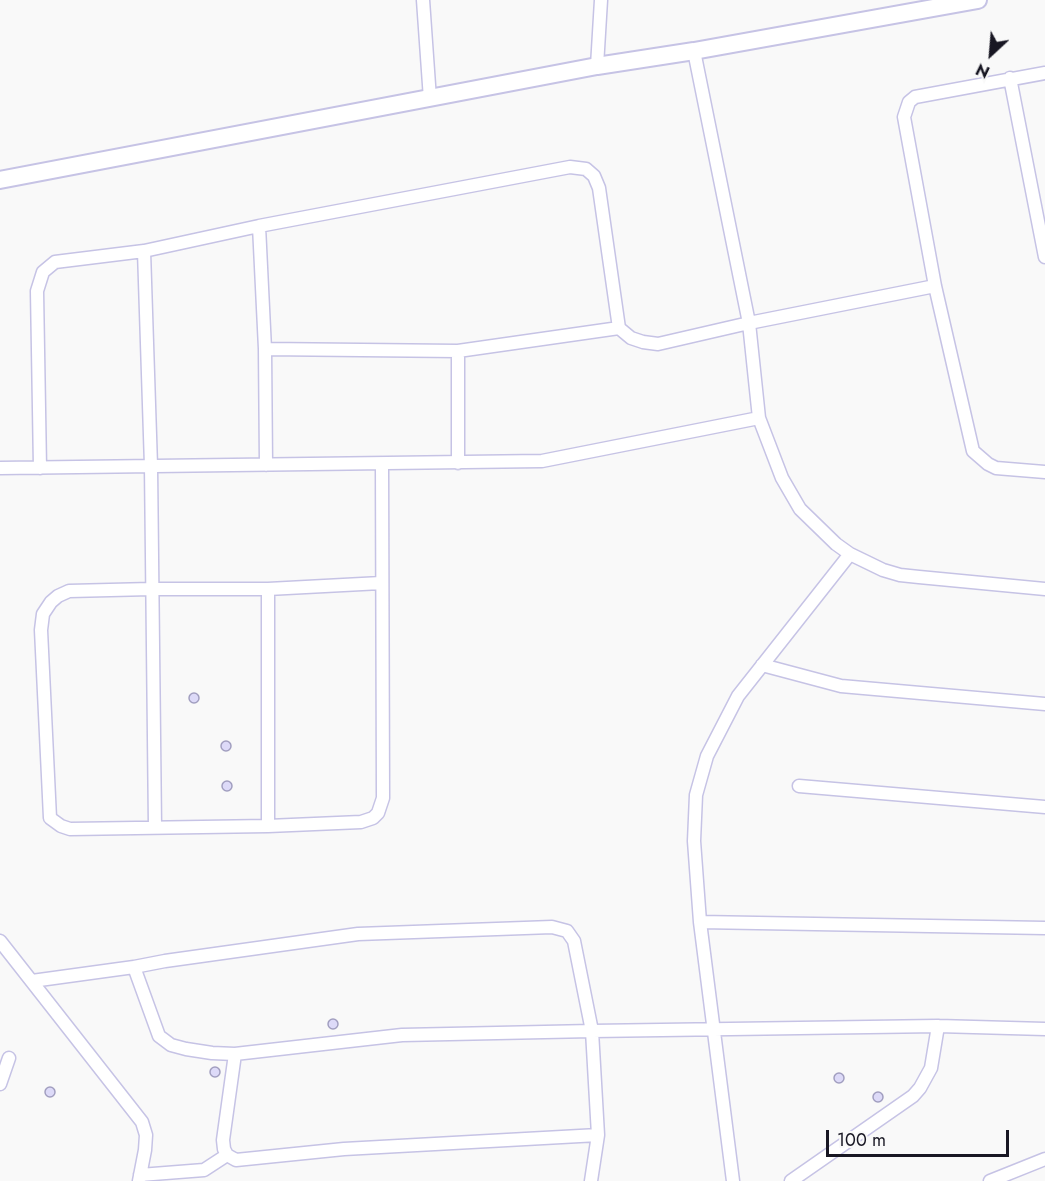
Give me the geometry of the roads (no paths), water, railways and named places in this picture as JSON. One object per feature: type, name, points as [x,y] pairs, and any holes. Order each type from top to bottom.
[{"type":"street","points":[[423,0],[430,99]]},
{"type":"street","points":[[597,66],[601,0]]},
{"type":"street","points":[[0,180],[597,66],[978,0]]},
{"type":"street","points":[[694,51],[749,323],[759,418],[782,478],[800,509],[836,544],[850,554],[883,570],[900,575],[1045,589]]},
{"type":"street","points":[[1045,73],[915,97],[905,110],[904,117],[935,286],[973,451],[996,468],[1045,472]]},
{"type":"street","points":[[1010,78],[1045,257]]},
{"type":"street","points":[[40,468],[37,291],[43,272],[55,262],[144,251],[260,226],[570,168],[586,169],[594,176],[599,188],[619,328],[631,338],[643,342],[658,344],[749,323],[935,286]]},
{"type":"street","points":[[260,226],[265,349],[266,465]]},
{"type":"street","points":[[144,251],[151,466],[155,827]]},
{"type":"street","points":[[265,349],[458,351],[619,328]]},
{"type":"street","points":[[458,351],[458,463]]},
{"type":"street","points":[[0,468],[534,462],[564,458],[759,418]]},
{"type":"street","points":[[381,583],[268,589],[69,591],[58,596],[43,614],[41,630],[50,818],[70,829],[268,826],[361,822],[373,818],[378,813],[383,798],[382,464]]},
{"type":"street","points":[[733,1181],[700,922],[694,841],[696,795],[707,756],[738,696],[850,554]]},
{"type":"street","points":[[268,589],[268,826]]},
{"type":"street","points":[[762,665],[841,687],[1045,704]]},
{"type":"street","points":[[799,786],[1045,807]]},
{"type":"street","points":[[700,922],[1045,928]]},
{"type":"street","points":[[32,981],[358,934],[560,928],[571,934],[574,941],[592,1031],[598,1135],[591,1181]]},
{"type":"street","points":[[0,941],[142,1122],[146,1135],[139,1178],[204,1170],[227,1155]]},
{"type":"street","points":[[134,967],[159,1036],[171,1045],[186,1049],[235,1054],[402,1035],[938,1026],[1045,1029]]},
{"type":"street","points":[[791,1181],[913,1096],[931,1068],[938,1026]]},
{"type":"street","points":[[235,1054],[223,1140],[227,1155],[236,1160],[344,1149],[598,1135]]},
{"type":"street","points":[[0,1084],[9,1058]]},
{"type":"street","points":[[990,1181],[1045,1159]]}]
